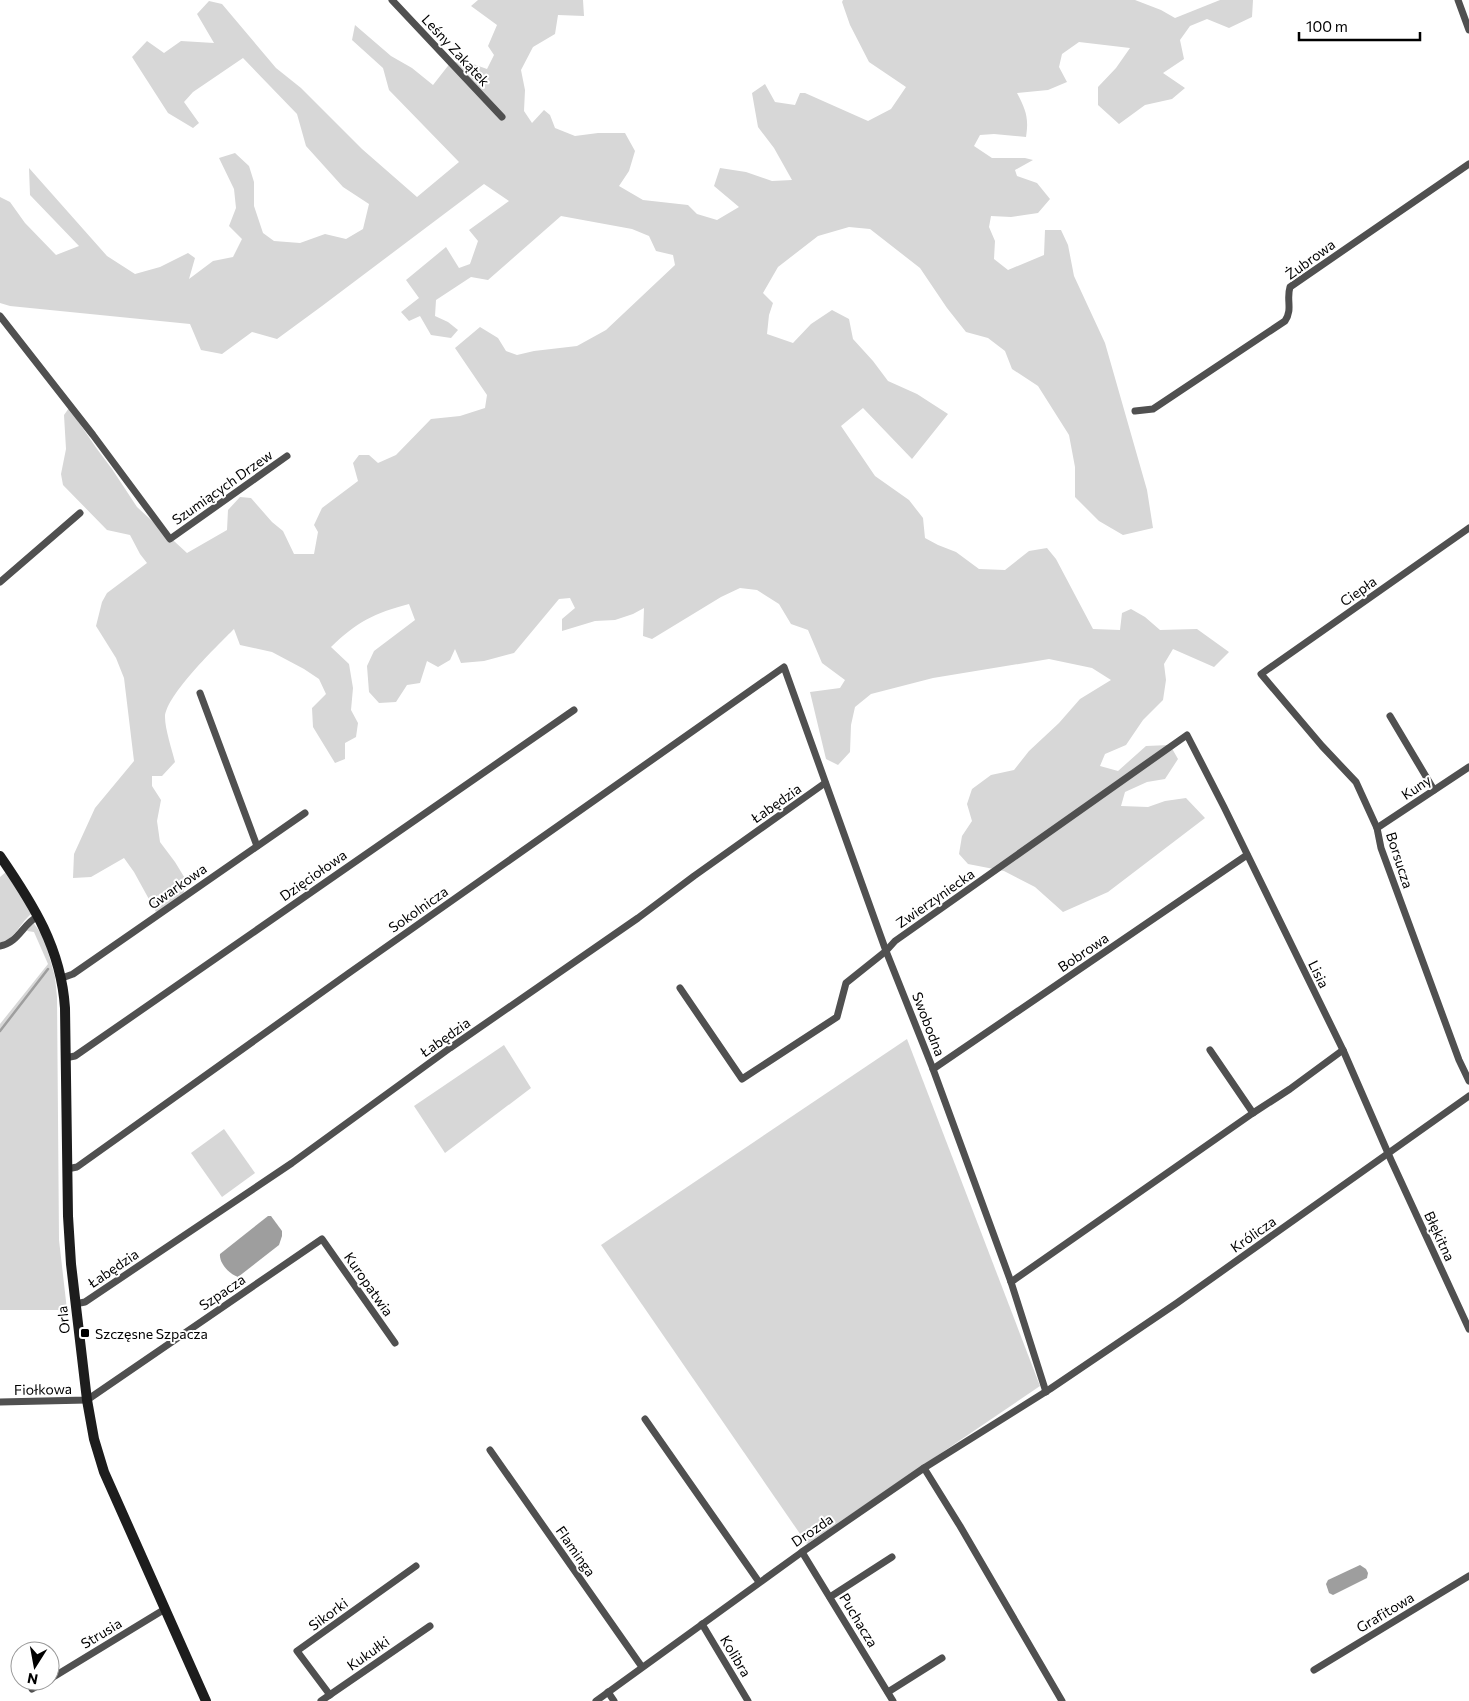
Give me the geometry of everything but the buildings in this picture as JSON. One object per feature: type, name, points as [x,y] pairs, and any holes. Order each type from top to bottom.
[{"type":"street","name":"Leśny Zakątek","points":[[392,0],[502,117]]},
{"type":"street","points":[[1458,0],[1469,30]]},
{"type":"street","name":"Żubrowa","points":[[1135,411],[1153,409],[1285,321],[1290,314],[1290,287],[1469,164]]},
{"type":"street","name":"Szumiących Drzew","points":[[0,316],[170,538],[287,456]]},
{"type":"street","points":[[0,582],[80,513]]},
{"type":"street","name":"Ciepła","points":[[1261,674],[1469,528]]},
{"type":"street","name":"Swobodna","points":[[784,667],[886,951],[933,1070],[1011,1282],[1048,1390]]},
{"type":"street","name":"Sokolnicza","points":[[67,1169],[77,1167],[784,667]]},
{"type":"street","name":"Borsucza","points":[[1261,674],[1322,746],[1356,782],[1376,828],[1381,848],[1456,1051],[1469,1081]]},
{"type":"street","points":[[200,693],[257,846]]},
{"type":"street","name":"Dzięciołowa","points":[[65,1058],[75,1056],[574,710]]},
{"type":"street","points":[[1390,716],[1434,790]]},
{"type":"street","name":"Zwierzyniecka","points":[[680,988],[742,1079],[837,1017],[846,983],[886,951],[895,941],[1187,736],[1224,807]]},
{"type":"street","name":"Kuny","points":[[1376,828],[1469,767]]},
{"type":"street","name":"Łabędzia","points":[[75,1304],[84,1302],[292,1163],[450,1048],[638,918],[825,783]]},
{"type":"street","name":"Lisia","points":[[1224,807],[1343,1050],[1389,1153]]},
{"type":"street","name":"Gwarkowa","points":[[62,978],[73,974],[305,813]]},
{"type":"street","name":"Bobrowa","points":[[933,1070],[1247,855]]},
{"type":"street","name":"Orla","points":[[0,856],[39,916],[62,978],[65,1008],[69,1240],[87,1400],[94,1439],[104,1472],[206,1701]]},
{"type":"street","points":[[0,946],[8,944],[15,939],[30,920],[39,916]]},
{"type":"street","points":[[1210,1050],[1253,1113]]},
{"type":"street","points":[[1011,1282],[1290,1089],[1343,1050]]},
{"type":"street","name":"Królicza","points":[[1048,1390],[1177,1303],[1469,1096]]},
{"type":"street","name":"Błękitna","points":[[1389,1153],[1469,1329]]},
{"type":"street","name":"Kuropatwia","points":[[322,1239],[395,1343]]},
{"type":"street","name":"Szpacza","points":[[87,1400],[322,1239]]},
{"type":"street","name":"Drozda","points":[[596,1701],[759,1582],[924,1468],[1048,1390]]},
{"type":"street","name":"Fiołkowa","points":[[0,1402],[87,1400]]},
{"type":"street","points":[[644,1419],[759,1582]]},
{"type":"street","name":"Flaminga","points":[[490,1450],[642,1667]]},
{"type":"street","points":[[924,1468],[965,1534],[1062,1701]]},
{"type":"street","name":"Puchacza","points":[[802,1552],[893,1701]]},
{"type":"street","points":[[830,1597],[892,1557]]},
{"type":"street","name":"Sikorki","points":[[330,1695],[298,1651],[416,1566]]},
{"type":"street","name":"Grafitowa","points":[[1314,1670],[1469,1576]]},
{"type":"street","name":"Strusia","points":[[60,1672],[165,1609]]},
{"type":"street","name":"Kolibra","points":[[702,1624],[748,1701]]},
{"type":"street","name":"Kukułki","points":[[321,1701],[430,1626]]},
{"type":"street","points":[[888,1692],[942,1658]]},
{"type":"street","points":[[608,1692],[614,1701]]},
{"type":"shaded area","points":[[478,0],[583,0],[584,16],[558,15],[555,34],[533,47],[521,70],[525,90],[524,111],[532,123],[544,110],[550,115],[555,128],[575,136],[598,133],[625,133],[635,151],[629,171],[619,186],[643,200],[688,205],[697,214],[717,220],[739,207],[714,186],[720,168],[746,172],[772,181],[792,180],[774,148],[758,127],[752,93],[765,84],[775,102],[795,105],[800,93],[805,93],[868,121],[891,109],[906,87],[869,62],[850,25],[842,2],[843,0],[1135,0],[1161,10],[1175,18],[1220,0],[1253,0],[1252,17],[1229,28],[1207,19],[1190,26],[1180,40],[1184,59],[1163,73],[1185,88],[1172,99],[1145,105],[1119,124],[1098,105],[1098,87],[1116,68],[1130,48],[1079,42],[1062,54],[1059,67],[1067,82],[1048,90],[1017,93],[1026,114],[1026,137],[994,134],[980,135],[974,146],[992,158],[1025,158],[1033,160],[1015,170],[1017,176],[1037,183],[1050,199],[1038,213],[1011,217],[991,216],[989,227],[995,241],[994,259],[1008,270],[1044,255],[1045,230],[1061,230],[1068,245],[1074,276],[1105,343],[1147,490],[1153,528],[1123,535],[1099,521],[1075,497],[1075,467],[1069,435],[1038,386],[1012,369],[1005,351],[988,338],[966,332],[920,268],[870,229],[849,227],[818,236],[778,267],[763,293],[773,303],[769,315],[767,334],[793,343],[811,324],[832,310],[849,319],[853,339],[888,381],[917,394],[948,414],[912,459],[863,408],[841,426],[875,476],[909,500],[923,518],[925,538],[956,552],[979,569],[1005,570],[1029,551],[1047,548],[1056,559],[1093,629],[1120,630],[1122,613],[1131,609],[1145,617],[1160,630],[1197,629],[1229,652],[1214,667],[1173,649],[1164,664],[1166,680],[1163,700],[1143,720],[1126,745],[1105,754],[1100,766],[1118,771],[1146,746],[1170,745],[1178,759],[1165,779],[1147,782],[1125,792],[1121,806],[1148,807],[1165,801],[1186,798],[1205,818],[1108,892],[1063,912],[1035,887],[1004,871],[968,864],[959,854],[962,836],[972,821],[967,804],[972,789],[991,775],[1014,770],[1029,751],[1059,723],[1080,699],[1111,680],[1092,668],[1049,659],[933,678],[871,694],[855,707],[851,725],[850,752],[838,765],[826,759],[810,692],[840,688],[845,680],[822,663],[808,630],[791,624],[779,604],[757,590],[740,588],[721,597],[652,639],[643,636],[644,608],[615,620],[595,621],[562,631],[562,619],[575,608],[570,598],[559,599],[514,653],[484,661],[461,663],[455,649],[450,660],[438,667],[427,661],[420,683],[407,685],[396,702],[379,703],[369,692],[367,666],[374,651],[415,620],[409,604],[376,615],[349,631],[331,647],[349,664],[353,688],[351,710],[358,723],[356,737],[345,743],[345,759],[335,763],[313,727],[312,708],[326,694],[319,679],[272,652],[240,645],[234,629],[194,671],[174,696],[168,708],[165,722],[175,762],[162,776],[152,776],[152,786],[161,800],[157,821],[160,842],[186,880],[183,896],[156,912],[124,858],[91,877],[73,878],[74,854],[95,808],[134,761],[124,678],[116,658],[96,626],[102,602],[107,593],[147,563],[130,535],[107,530],[63,485],[61,474],[66,449],[64,415],[69,408],[137,507],[187,553],[227,530],[228,510],[240,497],[251,498],[272,522],[283,531],[294,554],[314,554],[318,532],[314,525],[322,508],[358,481],[353,463],[359,455],[369,455],[378,463],[396,455],[431,419],[460,416],[485,408],[487,395],[455,348],[480,327],[498,338],[506,351],[517,355],[577,346],[606,330],[675,265],[673,255],[656,251],[649,236],[632,229],[561,216],[488,280],[471,277],[436,300],[435,316],[448,322],[458,330],[451,338],[431,335],[420,316],[409,321],[401,312],[419,298],[406,280],[446,247],[459,268],[470,264],[478,241],[469,230],[509,201],[484,184],[277,339],[252,332],[222,354],[201,350],[190,324],[10,306],[0,303],[0,197],[10,202],[25,223],[56,255],[79,246],[30,195],[29,168],[107,256],[135,274],[160,267],[188,253],[195,258],[189,279],[213,261],[233,257],[242,239],[229,226],[236,208],[234,189],[219,158],[235,153],[249,166],[254,182],[254,206],[263,233],[274,241],[300,243],[325,234],[346,239],[363,229],[369,204],[343,187],[306,146],[297,114],[243,58],[193,92],[184,102],[199,123],[193,128],[168,113],[132,57],[147,41],[164,53],[181,41],[214,43],[197,14],[209,1],[222,4],[276,68],[301,88],[362,149],[417,197],[459,162],[389,90],[383,68],[352,40],[355,25],[391,56],[412,68],[433,85],[451,62],[470,63],[487,69],[494,55],[488,46],[497,25],[471,6]]},
{"type":"shaded area","points":[[6,872],[31,911],[31,914],[10,938],[0,943],[0,877]]},
{"type":"shaded area","points":[[33,922],[44,938],[55,977],[57,997],[59,1240],[67,1310],[0,1310],[0,1024],[48,964],[34,932],[27,931]]},
{"type":"shaded area","points":[[907,1039],[1040,1386],[807,1544],[601,1245]]},
{"type":"shaded area","points":[[504,1045],[531,1088],[445,1153],[414,1106]]},
{"type":"shaded area","points":[[224,1129],[255,1173],[222,1197],[191,1153]]},
{"type":"shaded area","points":[[268,1216],[271,1216],[282,1231],[279,1245],[238,1277],[235,1276],[223,1264],[220,1254]]},
{"type":"shaded area","points":[[1360,1565],[1366,1569],[1368,1573],[1367,1578],[1333,1595],[1329,1593],[1326,1584],[1328,1580]]},
{"type":"waterway","points":[[0,1031],[48,969]]},
{"type":"place","name":"Szczęsne Szpacza","points":[[85,1333]]}]
